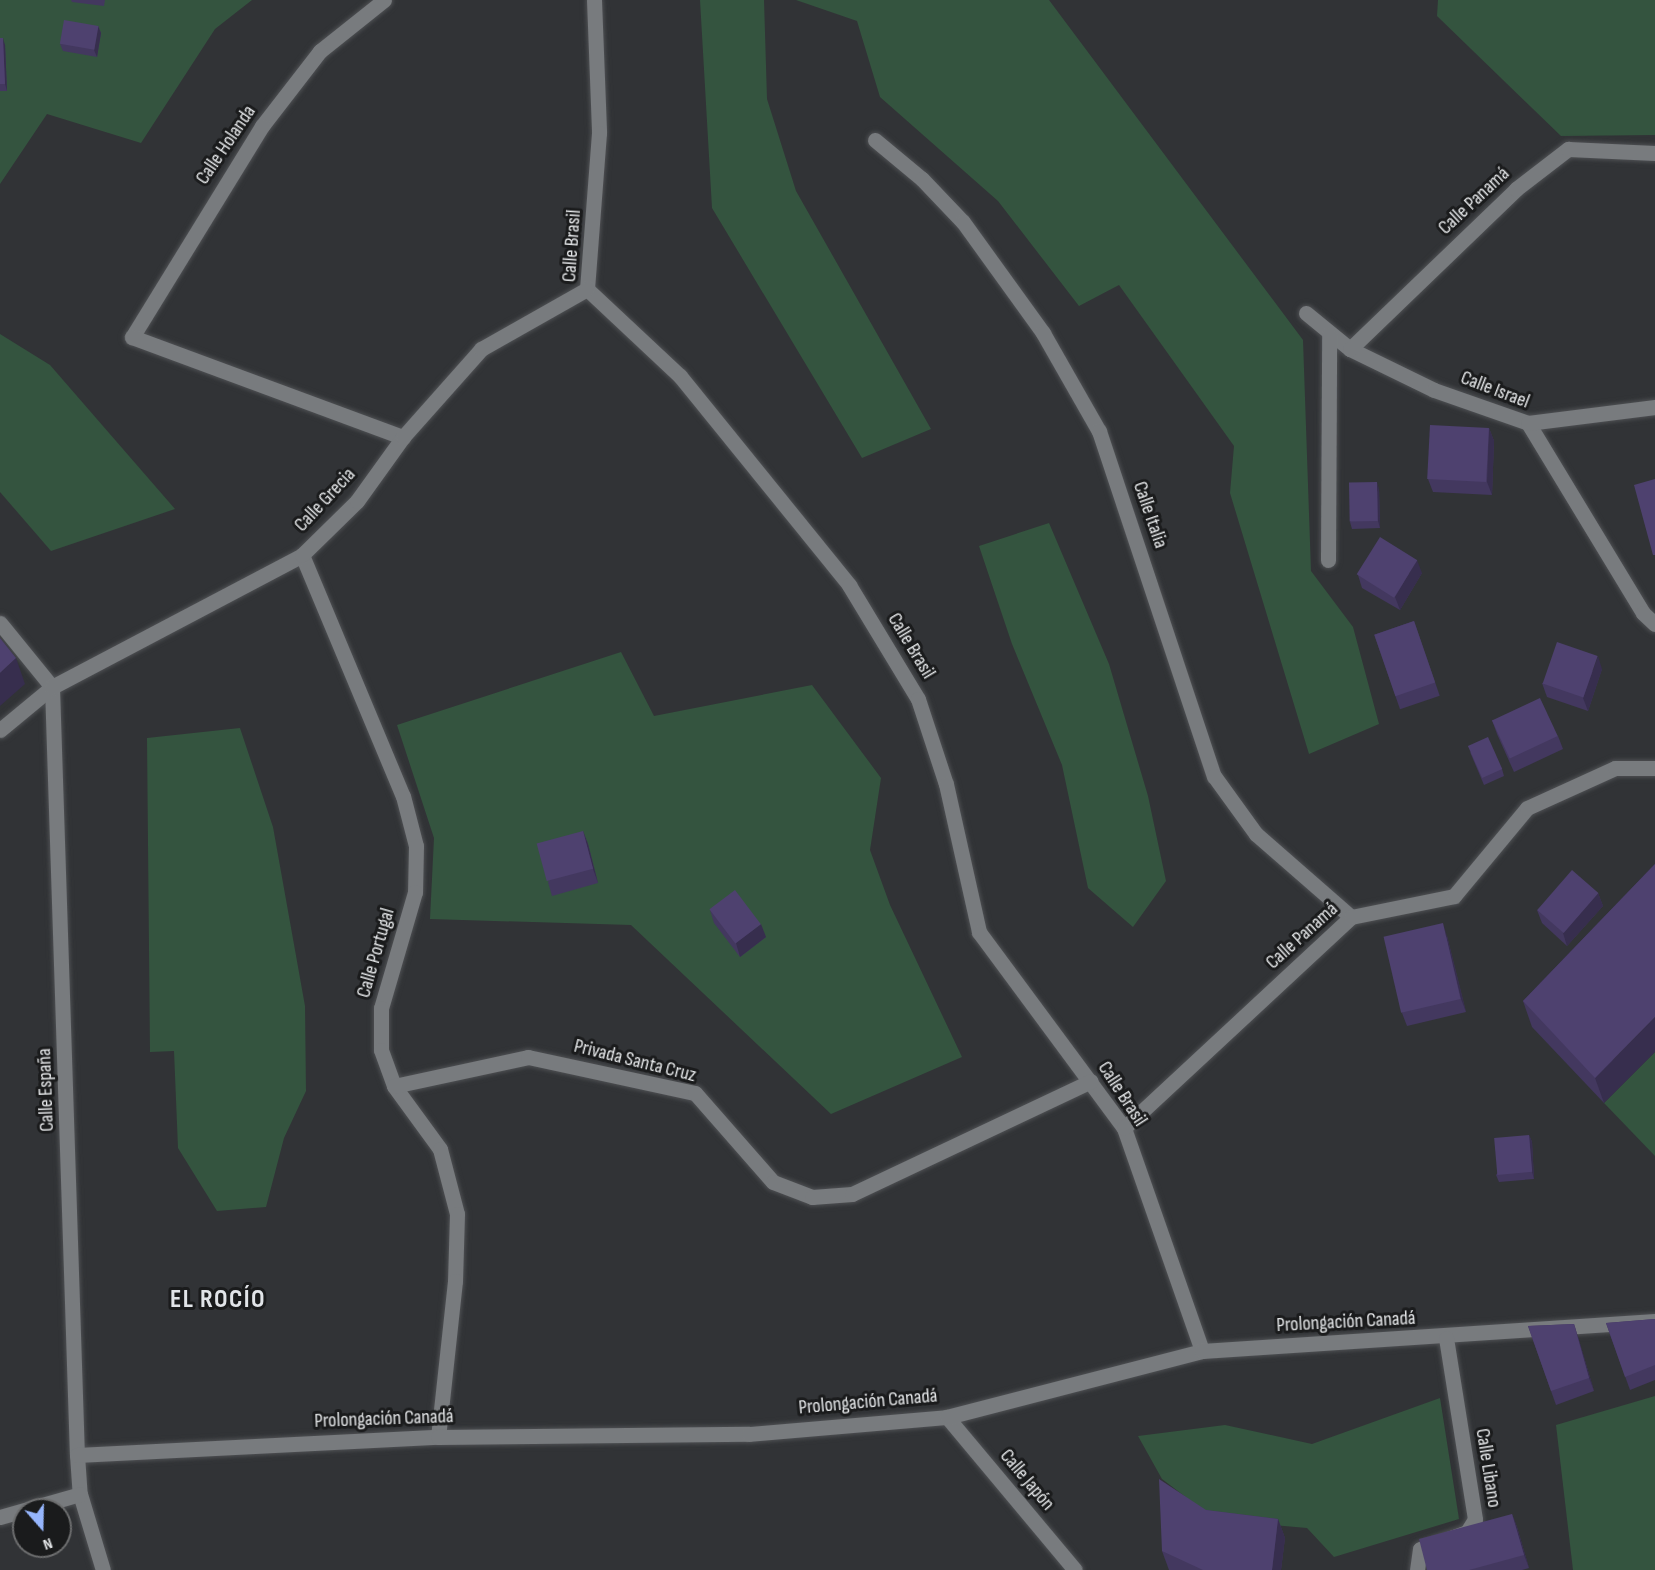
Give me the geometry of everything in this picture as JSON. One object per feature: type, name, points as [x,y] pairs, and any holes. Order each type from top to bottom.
[{"type":"street","name":"Calle Holanda","points":[[384,0],[320,51],[262,126],[132,337],[404,437]]},
{"type":"street","name":"Calle Brasil","points":[[594,0],[599,133],[586,289],[680,376],[849,585],[918,699],[946,784],[979,932],[1124,1128],[1202,1352]]},
{"type":"street","name":"Calle Italia","points":[[875,140],[922,179],[963,222],[1043,333],[1099,431],[1214,776],[1256,834],[1351,917]]},
{"type":"street","name":"Calle Panamá","points":[[1350,349],[1516,189],[1568,149],[1655,153]]},
{"type":"street","name":"Calle Grecia","points":[[0,730],[52,687],[302,555],[357,501],[404,437],[481,349],[586,289]]},
{"type":"street","name":"Calle Israel","points":[[1306,313],[1329,335],[1350,349],[1434,390],[1528,423],[1643,613],[1655,624]]},
{"type":"street","points":[[1328,560],[1329,335]]},
{"type":"street","points":[[1528,423],[1655,406]]},
{"type":"street","name":"Calle Portugal","points":[[302,555],[403,796],[416,846],[415,892],[381,1008],[381,1050],[394,1086],[440,1149],[457,1214],[454,1281],[438,1437]]},
{"type":"street","points":[[0,623],[52,687]]},
{"type":"street","name":"Calle España","points":[[52,687],[77,1455],[80,1494],[103,1570]]},
{"type":"street","name":"Calle Panamá","points":[[1124,1128],[1351,917],[1454,896],[1527,808],[1615,768],[1655,768]]},
{"type":"street","name":"Privada Santa Cruz","points":[[394,1086],[528,1057],[695,1093],[773,1182],[812,1197],[852,1194],[1091,1081]]},
{"type":"street","name":"Prolongación Canadá","points":[[77,1455],[438,1437],[749,1434],[947,1416],[1202,1352],[1446,1338],[1655,1321]]},
{"type":"street","name":"Calle Libano","points":[[1417,1570],[1420,1550],[1467,1532],[1475,1519],[1446,1338]]},
{"type":"street","name":"Calle Japón","points":[[947,1416],[1075,1570]]},
{"type":"street","points":[[0,1517],[80,1494]]},
{"type":"green space","points":[[0,0],[252,0],[215,29],[141,143],[47,114],[0,184]]},
{"type":"green space","points":[[700,0],[764,0],[767,99],[796,191],[931,429],[862,458],[712,208]]},
{"type":"green space","points":[[796,0],[1049,0],[1303,340],[1311,571],[1353,627],[1379,724],[1309,754],[1230,493],[1234,446],[1119,285],[1079,306],[998,201],[880,97],[857,21]]},
{"type":"green space","points":[[1438,0],[1655,0],[1655,135],[1561,136],[1437,16]]},
{"type":"green space","points":[[0,334],[50,365],[175,509],[51,551],[0,492]]},
{"type":"green space","points":[[1049,523],[1109,664],[1148,796],[1166,881],[1133,927],[1088,888],[1062,765],[1012,644],[979,546]]},
{"type":"green space","points":[[621,652],[654,716],[812,685],[881,778],[870,850],[890,905],[962,1057],[831,1114],[631,925],[430,919],[434,838],[397,725]]},
{"type":"green space","points":[[240,728],[273,827],[305,1006],[306,1091],[284,1138],[266,1207],[217,1211],[178,1148],[174,1051],[150,1052],[147,738]]},
{"type":"green space","points":[[1655,1052],[1655,1156],[1604,1103]]},
{"type":"green space","points":[[1655,1396],[1655,1570],[1573,1570],[1556,1425]]},
{"type":"green space","points":[[1440,1398],[1459,1519],[1334,1557],[1307,1528],[1216,1520],[1162,1479],[1138,1436],[1225,1425],[1312,1444]]},
{"type":"building","points":[[64,20],[98,26],[94,50],[60,44]]},
{"type":"building","points":[[0,38],[3,38],[5,84],[0,84]]},
{"type":"building","points":[[1430,425],[1489,428],[1486,482],[1427,479]]},
{"type":"building","points":[[1655,479],[1655,555],[1653,555],[1634,485]]},
{"type":"building","points":[[1349,482],[1377,482],[1378,521],[1350,521]]},
{"type":"building","points":[[1380,537],[1417,560],[1394,598],[1357,574]]},
{"type":"building","points":[[1414,621],[1435,682],[1395,696],[1374,635]]},
{"type":"building","points":[[0,638],[16,658],[0,673]]},
{"type":"building","points":[[1557,642],[1598,656],[1583,698],[1543,684]]},
{"type":"building","points":[[1540,698],[1558,736],[1510,758],[1492,720]]},
{"type":"building","points":[[1488,737],[1502,769],[1482,778],[1468,746]]},
{"type":"building","points":[[583,831],[593,869],[547,881],[537,843]]},
{"type":"building","points":[[1655,864],[1655,1017],[1595,1078],[1523,1001]]},
{"type":"building","points":[[1572,870],[1598,893],[1564,933],[1537,910]]},
{"type":"building","points":[[735,890],[761,924],[735,944],[709,909]]},
{"type":"building","points":[[1443,923],[1461,999],[1401,1013],[1384,937]]},
{"type":"building","points":[[1529,1135],[1532,1172],[1497,1175],[1494,1138]]},
{"type":"building","points":[[1655,1319],[1655,1365],[1625,1377],[1606,1323]]},
{"type":"building","points":[[1574,1324],[1589,1378],[1551,1391],[1528,1326]]},
{"type":"building","points":[[1159,1479],[1206,1510],[1278,1519],[1272,1570],[1203,1570],[1162,1551]]},
{"type":"building","points":[[1512,1514],[1524,1555],[1469,1570],[1427,1570],[1419,1539]]},
{"type":"district","name":"EL ROCÍO","points":[[218,1300]]}]
